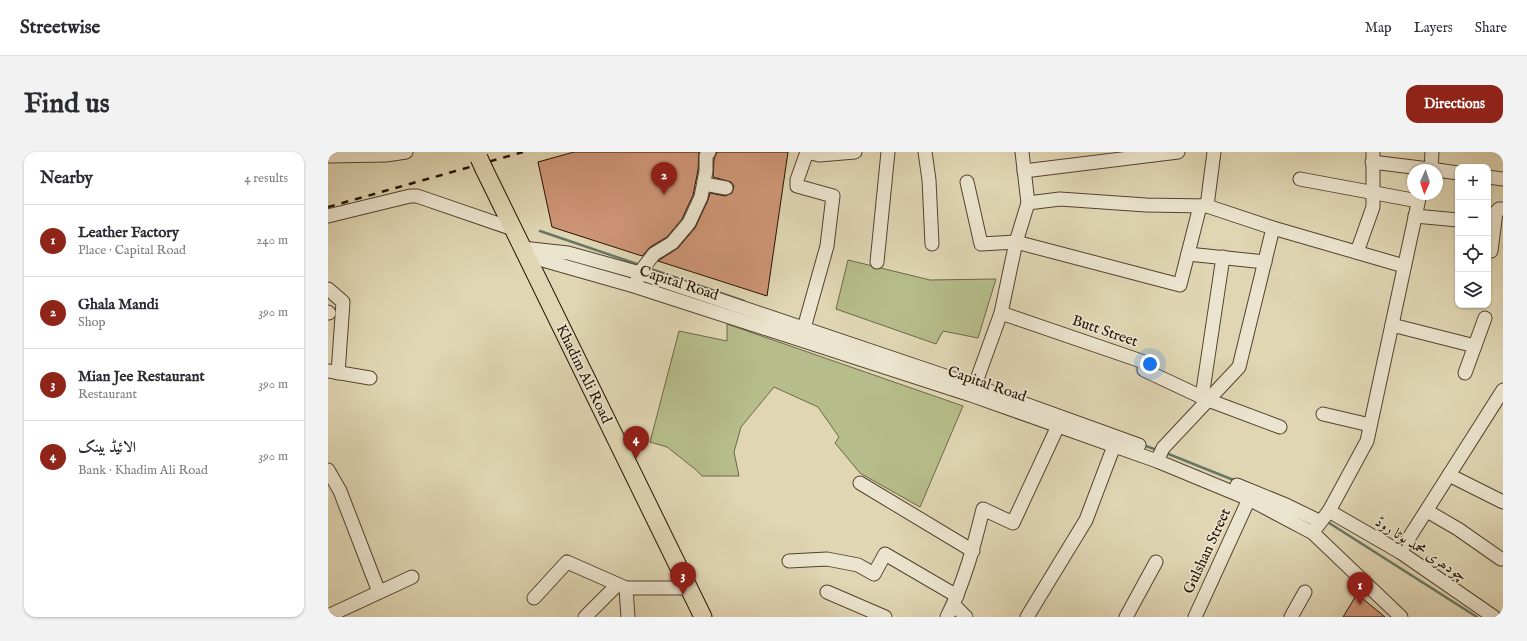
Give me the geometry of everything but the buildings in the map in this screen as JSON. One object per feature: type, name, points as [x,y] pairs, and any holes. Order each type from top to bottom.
[{"type":"main road","name":"Khadim Ali Road","points":[[480,160],[703,617]]},
{"type":"street","points":[[330,155],[386,155],[398,152]]},
{"type":"street","points":[[634,286],[643,269],[654,254],[672,243],[689,223],[701,197],[704,184],[706,156],[709,152]]},
{"type":"street","points":[[804,328],[827,246],[834,196],[797,186],[797,180],[807,152],[819,155],[855,152]]},
{"type":"street","points":[[877,262],[888,152]]},
{"type":"street","points":[[925,152],[929,180],[932,244]]},
{"type":"street","points":[[973,390],[1001,313],[1016,242],[1028,202],[1022,152]]},
{"type":"street","points":[[1024,171],[1178,152]]},
{"type":"street","points":[[966,182],[981,244],[1016,242],[1180,285],[1188,254],[1204,206],[1214,152]]},
{"type":"street","points":[[1431,164],[1432,152]]},
{"type":"street","points":[[1357,252],[1373,207],[1373,157],[1407,165]]},
{"type":"street","points":[[1443,171],[1455,173]]},
{"type":"street","points":[[1491,177],[1503,179]]},
{"type":"street","points":[[1300,179],[1374,193],[1407,196]]},
{"type":"street","points":[[704,184],[726,188]]},
{"type":"street","points":[[328,216],[410,196],[417,196],[513,229]]},
{"type":"street","points":[[1028,202],[1060,200],[1146,205],[1204,206],[1273,228],[1404,266]]},
{"type":"street","points":[[1313,533],[1319,521],[1329,511],[1367,441],[1418,200]]},
{"type":"street","points":[[1491,251],[1492,224],[1497,210],[1503,209]]},
{"type":"street","points":[[1415,216],[1455,220]]},
{"type":"street","points":[[1273,228],[1239,367],[1205,398],[1160,454],[1286,505],[1319,521]]},
{"type":"street","points":[[524,251],[568,253],[643,269],[973,390],[1118,441],[1086,520],[1027,617]]},
{"type":"street","name":"Capital Road","points":[[524,251],[973,390],[1058,426],[1118,441],[1160,454],[1313,533],[1401,617]]},
{"type":"street","points":[[1188,254],[1265,262]]},
{"type":"street","points":[[1205,398],[1223,257]]},
{"type":"street","points":[[328,289],[343,302],[333,372],[370,378]]},
{"type":"street","name":"Butt Street","points":[[1001,313],[1147,363],[1144,370],[1205,398]]},
{"type":"street","points":[[1464,373],[1485,318]]},
{"type":"street","points":[[1392,325],[1475,346]]},
{"type":"street","points":[[1400,552],[1503,390]]},
{"type":"street","points":[[1205,398],[1280,427]]},
{"type":"street","points":[[1323,414],[1370,425]]},
{"type":"street","points":[[947,617],[955,600],[973,550],[983,509],[1013,523],[1058,426]]},
{"type":"street","points":[[328,470],[340,491],[379,592]]},
{"type":"street","points":[[1449,475],[1503,502]]},
{"type":"street","points":[[860,483],[973,550]]},
{"type":"street","name":"Gulshan Street","points":[[1194,617],[1248,499]]},
{"type":"street","name":"چودھری محمد بوٹا روڈ","points":[[1329,511],[1400,552],[1494,617]]},
{"type":"street","points":[[1426,511],[1458,529],[1501,559]]},
{"type":"street","points":[[789,561],[827,559],[858,565],[874,574],[885,554],[955,600],[966,617]]},
{"type":"street","points":[[534,598],[567,562],[621,587],[689,588]]},
{"type":"street","points":[[1126,617],[1156,562]]},
{"type":"street","points":[[336,615],[379,592],[412,578]]},
{"type":"street","points":[[585,617],[621,587]]},
{"type":"street","points":[[621,587],[628,617]]},
{"type":"street","points":[[827,592],[884,617]]},
{"type":"street","points":[[1291,617],[1305,592]]},
{"type":"green space","points":[[848,260],[930,280],[996,279],[978,338],[943,331],[936,344],[836,309]]},
{"type":"green space","points":[[727,324],[963,406],[920,507],[860,473],[835,443],[839,437],[818,407],[774,387],[741,427],[734,452],[739,476],[702,476],[667,447],[650,442],[679,331],[727,341]]},
{"type":"waterway","points":[[540,231],[640,265]]},
{"type":"waterway","points":[[648,268],[744,301]]},
{"type":"waterway","points":[[1143,445],[1157,450]]},
{"type":"waterway","points":[[1166,453],[1236,481]]},
{"type":"waterway","points":[[1326,521],[1477,617]]},
{"type":"railway","points":[[328,207],[523,152]]},
{"type":"place","name":"Ghala Mandi","points":[[664,195]]},
{"type":"place","name":"الائیڈ بینک","points":[[636,459]]},
{"type":"place","name":"Mian Jee Restaurant","points":[[683,595]]},
{"type":"place","name":"Leather Factory","points":[[1360,605]]}]
